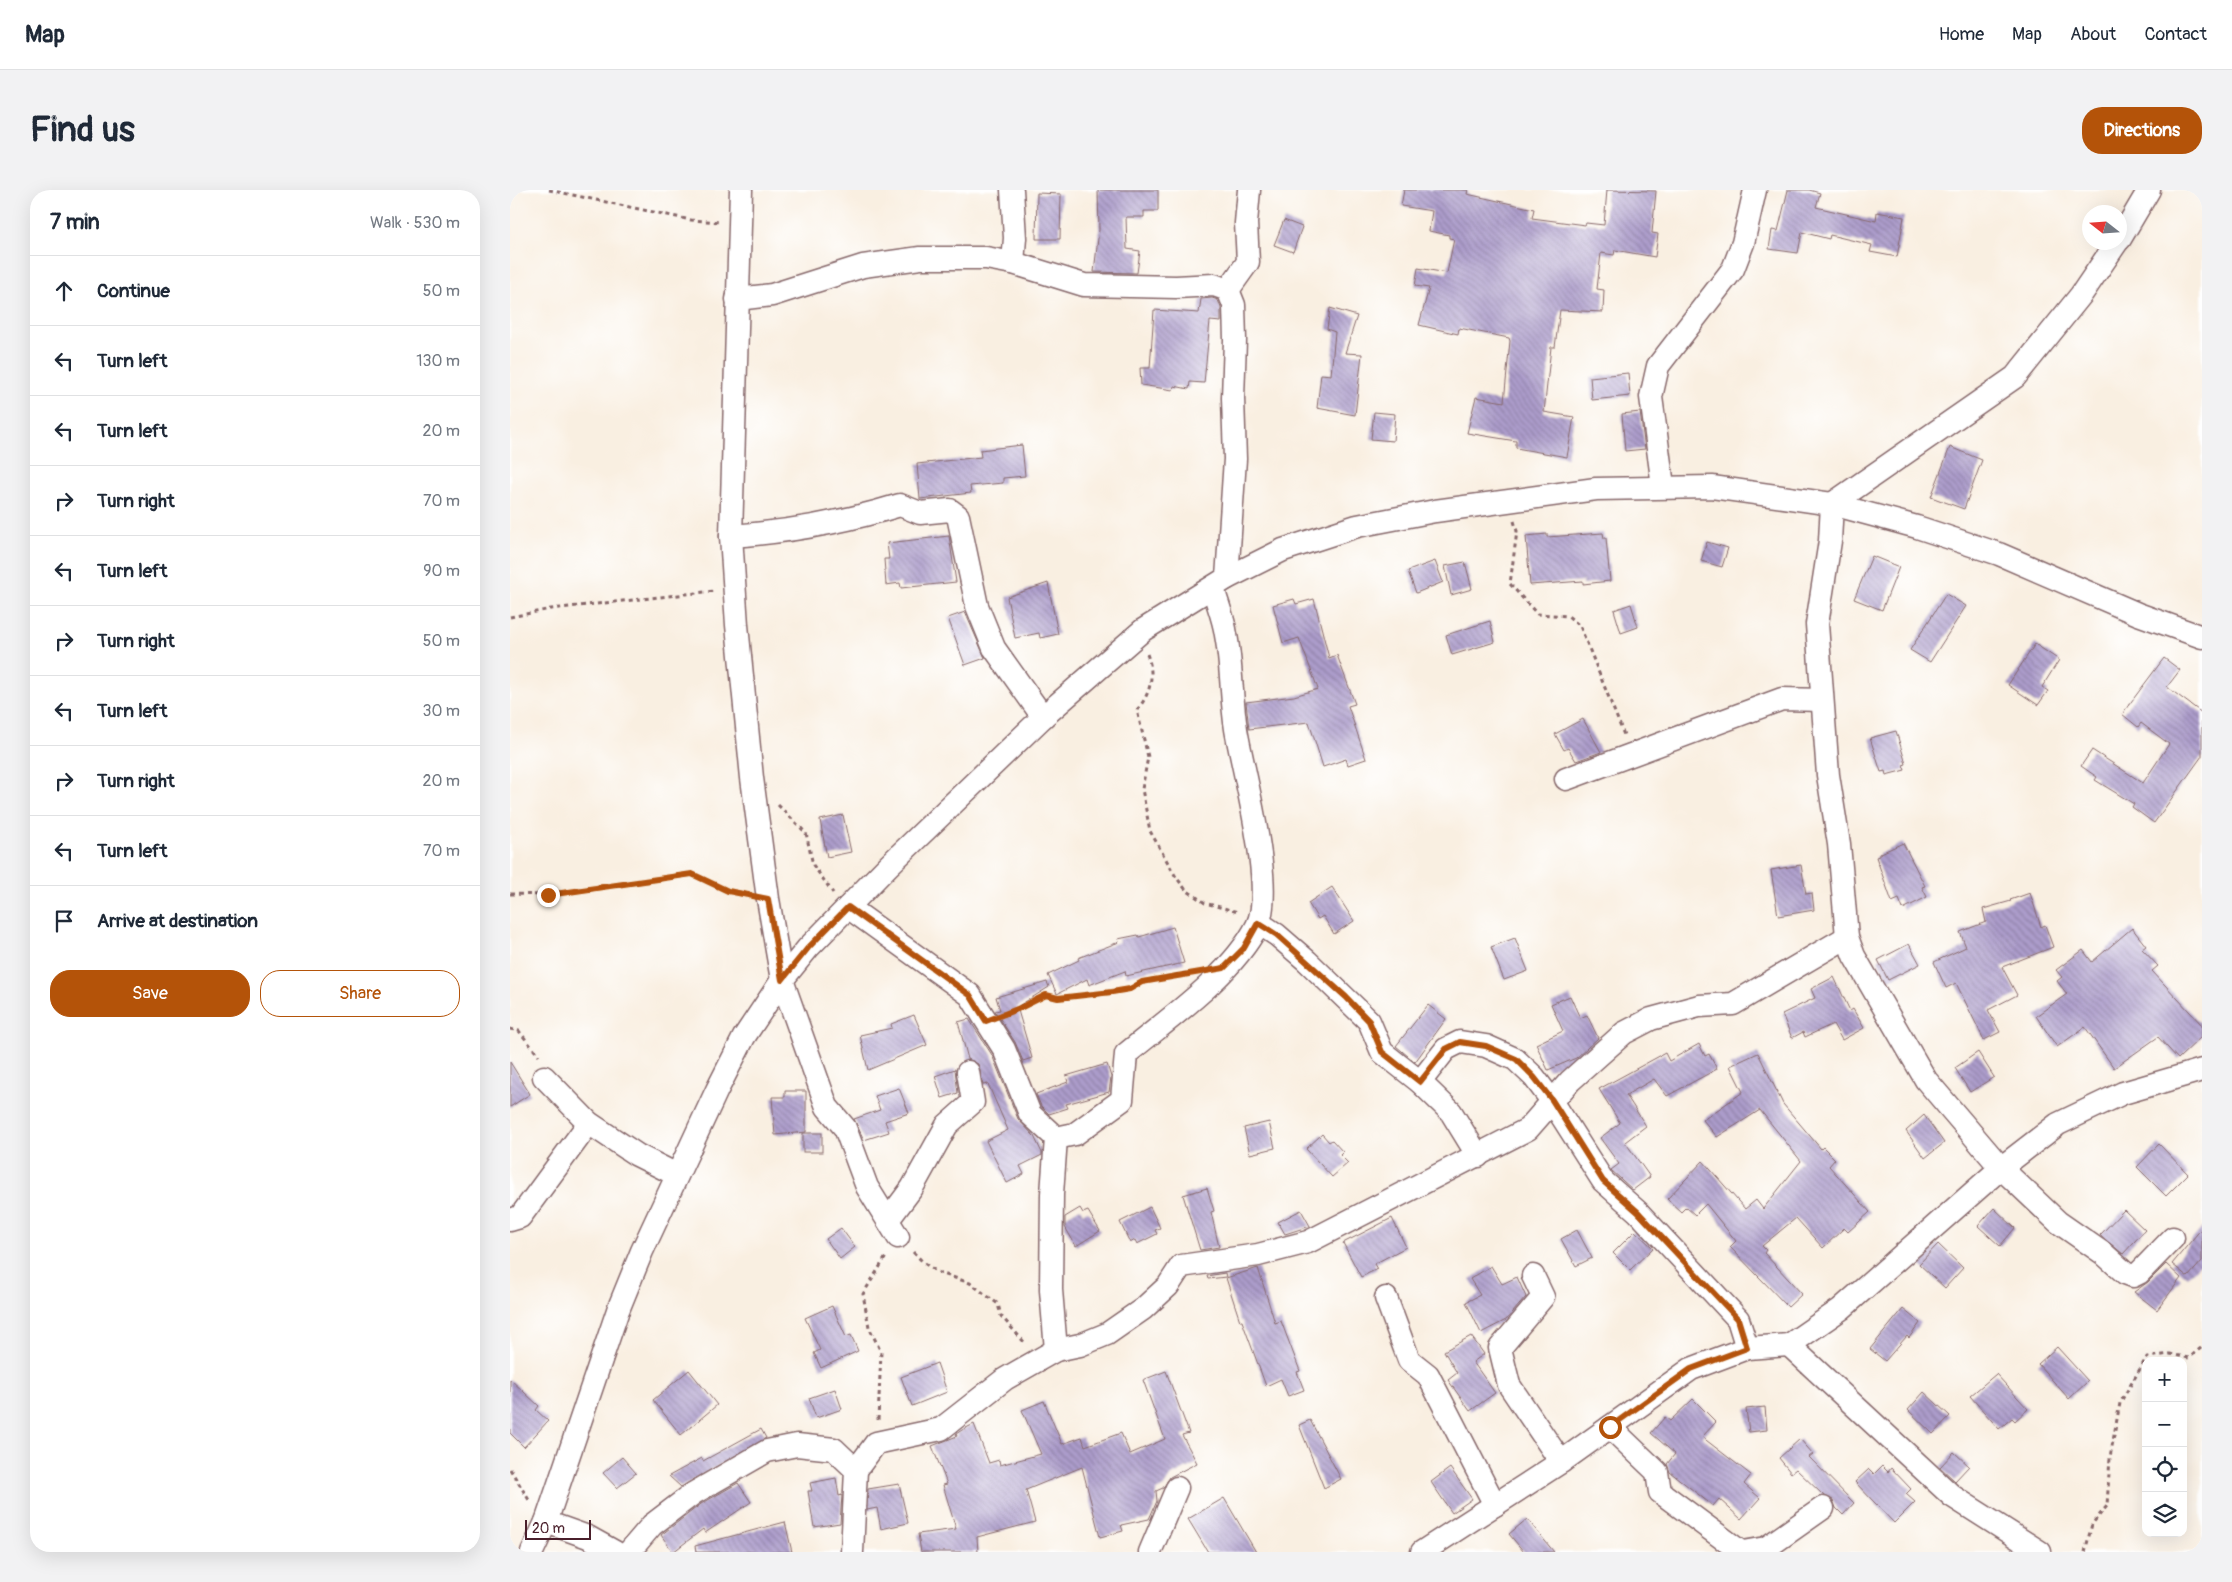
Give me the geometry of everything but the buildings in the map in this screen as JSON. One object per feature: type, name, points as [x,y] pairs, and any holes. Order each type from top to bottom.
[{"type":"street","points":[[741,190],[731,536],[734,593],[752,778],[768,899],[782,980],[827,1107],[845,1128],[867,1187],[893,1229]]},
{"type":"street","points":[[1012,190],[1015,238],[1013,263]]},
{"type":"street","points":[[1228,290],[1248,262],[1246,223],[1249,190]]},
{"type":"street","points":[[1663,486],[1651,398],[1658,366],[1733,269],[1743,243],[1755,190]]},
{"type":"street","points":[[2127,227],[2149,190]]},
{"type":"street","points":[[1832,504],[2015,377],[2081,295],[2112,250]]},
{"type":"street","points":[[737,299],[772,295],[863,266],[920,258],[986,258],[1013,263],[1084,285],[1176,287],[1214,285],[1228,290],[1234,304],[1236,340],[1233,398],[1235,460],[1220,583],[1235,726],[1253,812],[1264,890],[1258,923],[1244,948],[1224,968],[1195,996],[1126,1054],[1122,1100],[1075,1134],[1056,1138]]},
{"type":"street","points":[[532,1552],[546,1522],[618,1310],[677,1176],[740,1046],[782,980],[808,948],[848,907],[1043,717],[1137,635],[1220,583],[1282,550],[1358,526],[1509,499],[1596,489],[1663,486],[1712,487],[1832,504],[1917,527],[1999,554],[2138,614],[2202,637]]},
{"type":"street","points":[[731,536],[772,533],[859,518],[900,504],[920,513],[950,510],[958,516],[977,606],[994,648],[1043,717]]},
{"type":"street","points":[[1832,504],[1830,541],[1817,624],[1828,776],[1839,844],[1847,937],[1854,956],[1867,981],[1896,1025],[1926,1080],[2000,1168],[2058,1222],[2104,1254],[2124,1273],[2133,1276],[2139,1273],[2173,1238]]},
{"type":"street","points":[[1566,778],[1782,699],[1822,700]]},
{"type":"street","points":[[848,907],[970,995],[1004,1049],[1030,1114],[1056,1138]]},
{"type":"street","points":[[1258,923],[1277,935],[1346,997],[1369,1021],[1382,1052],[1420,1082],[1451,1112],[1478,1156]]},
{"type":"street","points":[[852,1552],[856,1470],[876,1443],[941,1429],[1005,1379],[1056,1350],[1080,1345],[1107,1334],[1143,1309],[1168,1286],[1181,1266],[1258,1256],[1308,1242],[1478,1156],[1528,1129],[1570,1081],[1624,1033],[1651,1019],[1689,1008],[1733,1004],[1847,937]]},
{"type":"street","points":[[1420,1082],[1446,1049],[1460,1042],[1486,1046],[1516,1059],[1534,1077],[1552,1100],[1603,1181],[1638,1212],[1738,1319],[1747,1348]]},
{"type":"street","points":[[1422,1552],[1561,1462],[1691,1369],[1747,1348],[1789,1345],[1841,1309],[2000,1168],[2058,1124],[2124,1093],[2202,1070]]},
{"type":"street","points":[[893,1229],[912,1188],[947,1125],[973,1102],[968,1072]]},
{"type":"street","points":[[544,1077],[589,1123],[637,1155],[677,1176]]},
{"type":"street","points":[[510,1220],[520,1217],[589,1123]]},
{"type":"street","points":[[1056,1138],[1052,1194],[1051,1290],[1056,1350]]},
{"type":"street","points":[[1533,1276],[1543,1297],[1500,1348],[1509,1385],[1561,1462]]},
{"type":"street","points":[[1386,1298],[1409,1360],[1428,1375],[1495,1505]]},
{"type":"street","points":[[1789,1345],[1952,1496],[2040,1552]]},
{"type":"street","points":[[1610,1427],[1656,1472],[1660,1492],[1742,1552],[1766,1548],[1823,1508]]},
{"type":"street","points":[[629,1552],[652,1525],[694,1493],[767,1451],[797,1445],[834,1449],[856,1470]]},
{"type":"street","points":[[1150,1552],[1177,1488]]},
{"type":"street","points":[[546,1522],[588,1537],[616,1552]]},
{"type":"path","points":[[549,190],[691,220],[740,223]]},
{"type":"path","points":[[1509,499],[1517,531],[1510,584],[1536,614],[1568,616],[1580,626],[1632,754]]},
{"type":"path","points":[[510,618],[550,609],[609,604],[705,591],[734,593]]},
{"type":"path","points":[[1137,635],[1144,644],[1151,665],[1150,691],[1137,710],[1148,758],[1142,789],[1150,831],[1176,877],[1186,890],[1205,903],[1240,913],[1258,923]]},
{"type":"path","points":[[752,778],[806,833],[813,865],[829,889],[848,907]]},
{"type":"path","points":[[510,894],[548,895],[692,874],[728,891],[768,899]]},
{"type":"path","points":[[986,1021],[1020,1008],[1046,995],[1058,998],[1112,992],[1130,989],[1142,982],[1224,968]]},
{"type":"path","points":[[876,1443],[880,1406],[881,1352],[869,1326],[862,1294],[893,1229],[924,1263],[937,1272],[970,1283],[998,1304],[1001,1316],[1023,1342],[1056,1350]]},
{"type":"path","points":[[2085,1552],[2092,1524],[2107,1506],[2110,1457],[2120,1403],[2147,1356],[2170,1354],[2189,1358],[2202,1347]]},
{"type":"path","points":[[510,1469],[518,1485],[546,1522]]},
{"type":"route","points":[[548,895],[692,874],[728,891],[768,899],[782,980],[808,948],[848,907],[970,995],[986,1021],[1020,1008],[1046,995],[1058,998],[1112,992],[1130,989],[1142,982],[1224,968],[1244,948],[1258,923],[1277,935],[1346,997],[1369,1021],[1382,1052],[1420,1082],[1446,1049],[1460,1042],[1486,1046],[1516,1059],[1534,1077],[1552,1100],[1603,1181],[1638,1212],[1738,1319],[1747,1348],[1691,1369],[1610,1427]]}]
